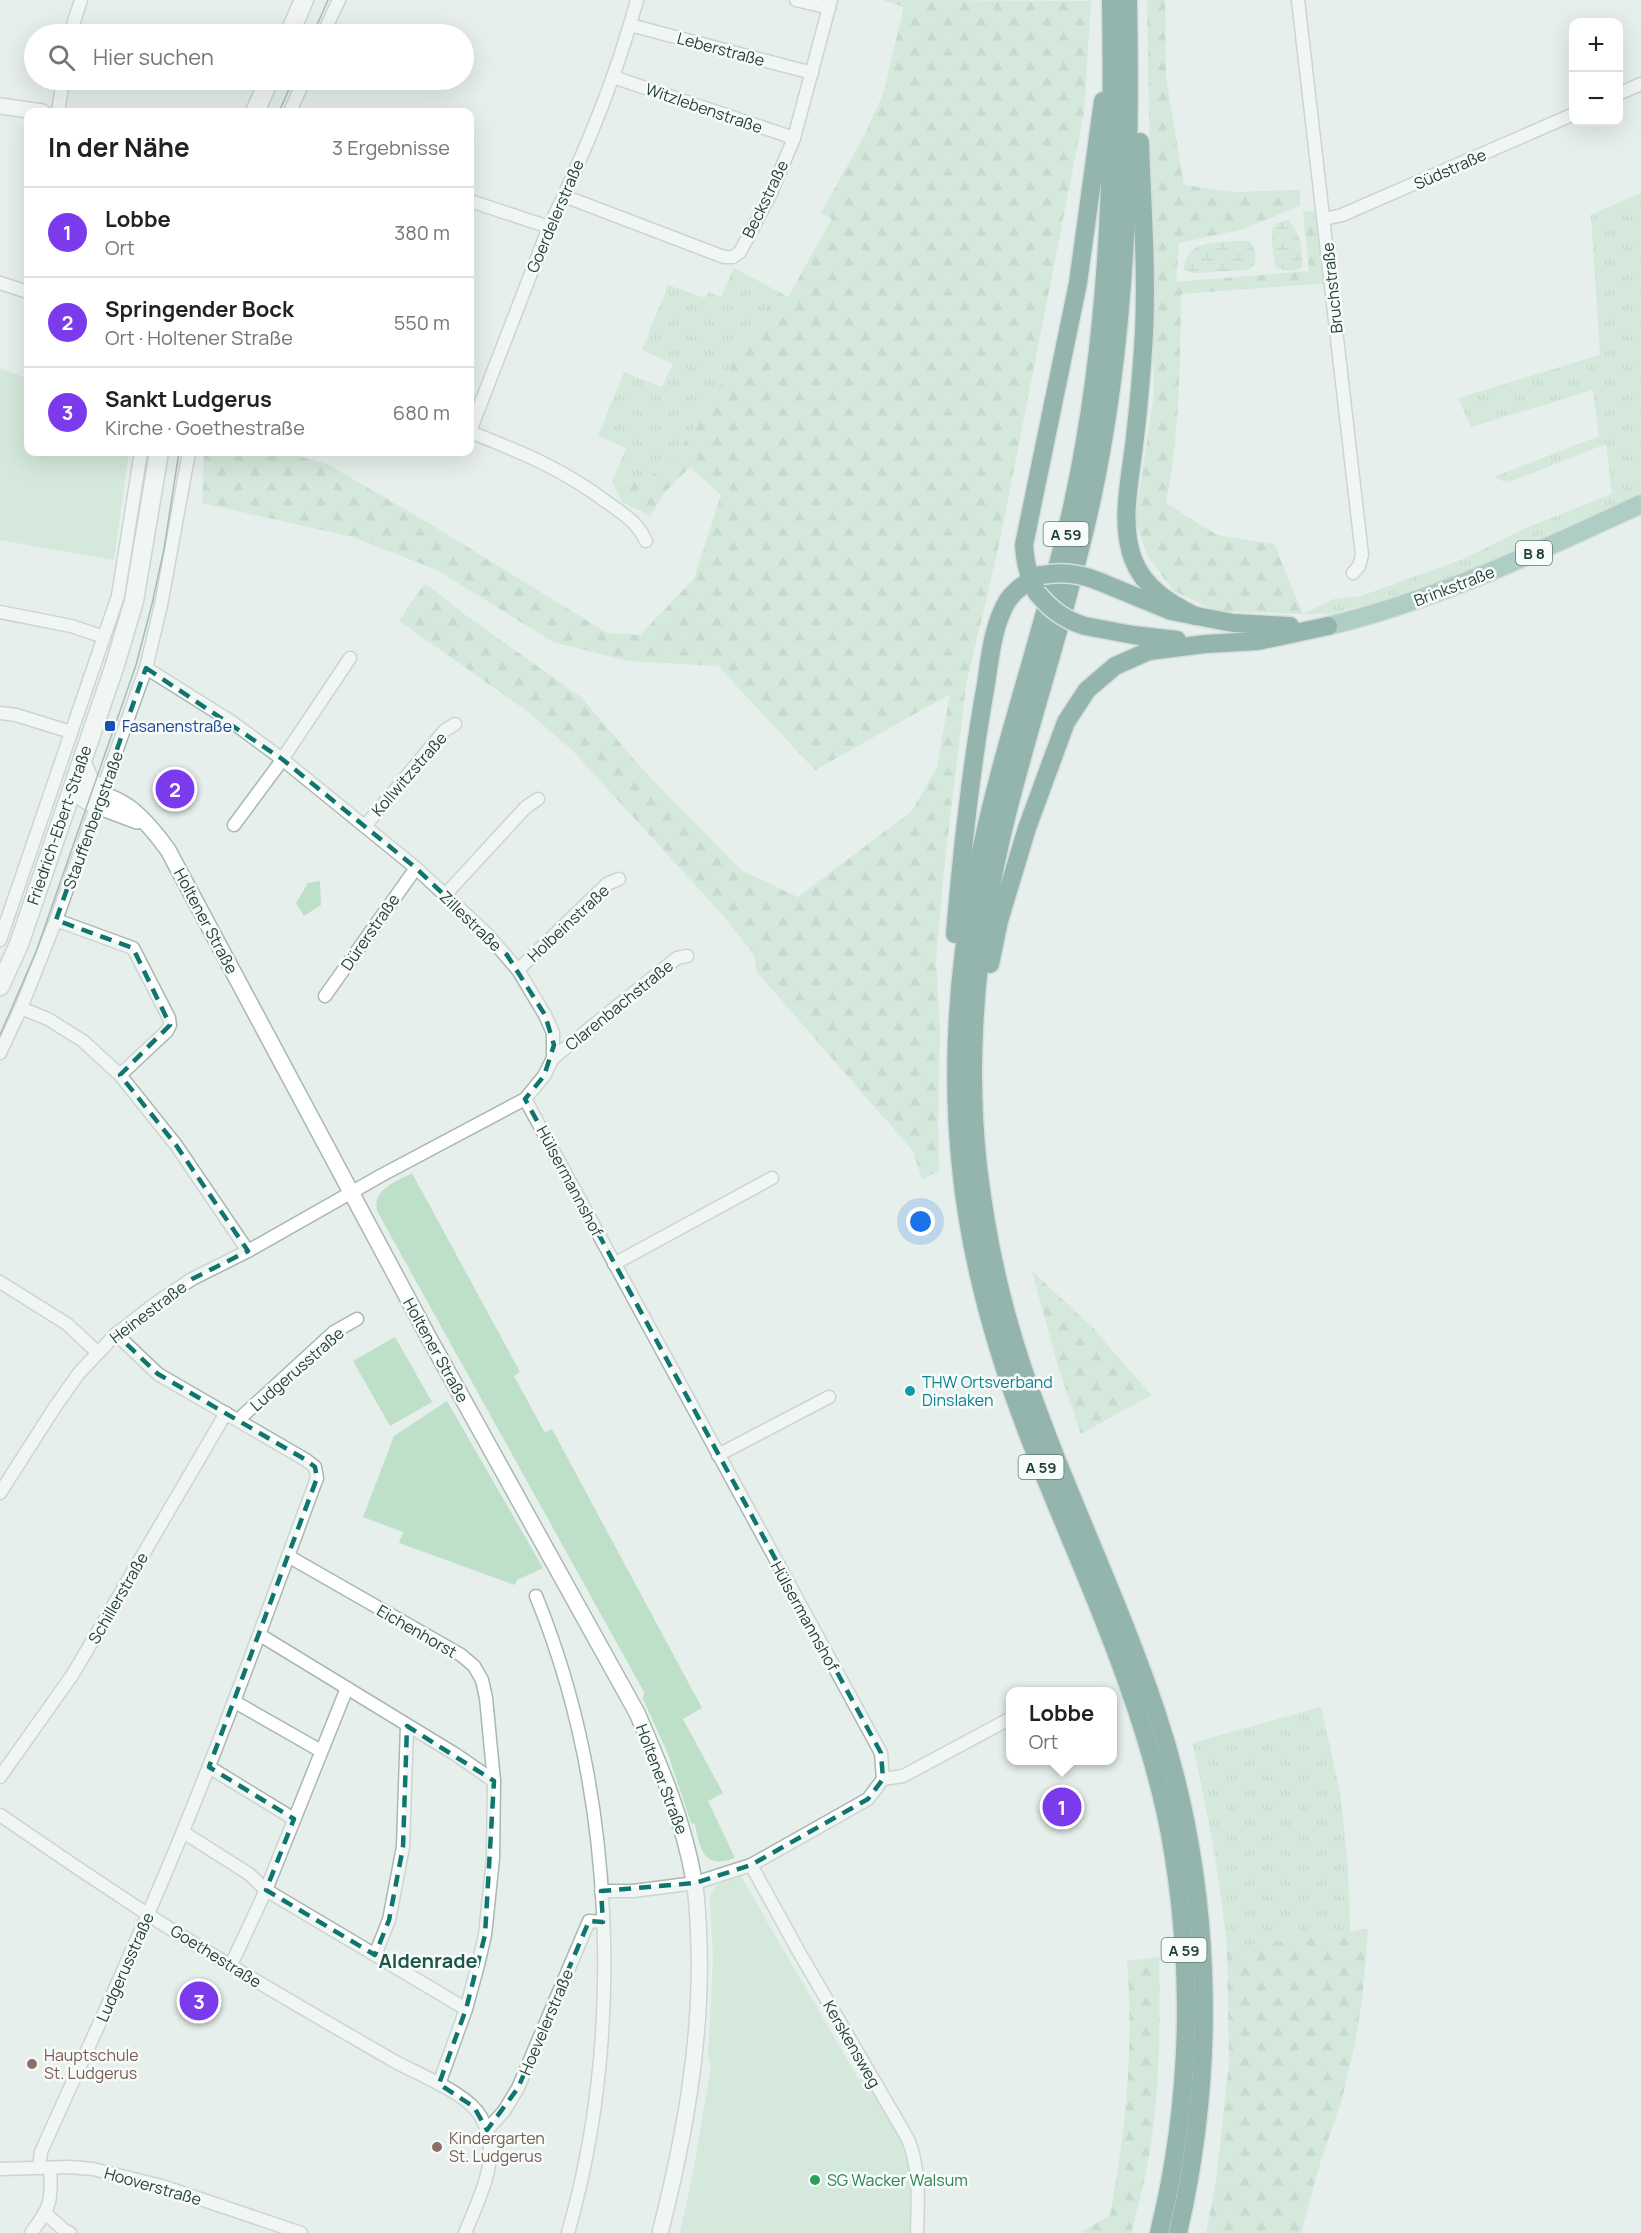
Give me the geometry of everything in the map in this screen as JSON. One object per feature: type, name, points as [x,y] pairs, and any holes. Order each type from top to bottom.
[{"type":"highway","name":"A 59","points":[[1111,0],[1112,133],[1105,288],[1097,366],[1088,429],[1063,547],[991,809],[975,880],[958,1007],[956,1098],[961,1167],[970,1233],[984,1300],[1005,1371],[1027,1433],[1116,1628]]},
{"type":"highway","name":"A 59","points":[[1128,0],[1126,222],[1114,368],[1104,433],[1079,552],[1007,814],[991,885],[975,1009],[974,1061],[978,1164],[987,1229],[1002,1297],[1022,1366],[1131,1668],[1170,1834],[1181,1911],[1186,1986],[1185,2067],[1178,2140],[1160,2233]]},
{"type":"highway","points":[[1112,52],[1078,283],[1052,417],[1027,523],[1024,544],[1025,563],[1047,604],[1059,614],[1085,626],[1133,635],[1206,644]]},
{"type":"highway","points":[[1129,71],[1140,139],[1144,291],[1142,370],[1127,497],[1128,540],[1133,559],[1149,585],[1161,597],[1195,616]]},
{"type":"highway","points":[[958,1007],[955,940],[968,808],[980,717],[1000,616],[1008,600],[1057,572],[1072,573],[1098,581],[1156,606],[1195,616],[1259,626],[1328,626]]},
{"type":"highway","points":[[974,1061],[999,921],[1027,828],[1066,722],[1088,690],[1115,666],[1149,651],[1258,641],[1328,626]]},
{"type":"highway","name":"A 59","points":[[1131,1668],[1158,1715],[1187,1831],[1198,1910],[1204,1983],[1202,2069],[1195,2144],[1178,2233]]},
{"type":"main road","points":[[293,24],[304,0]]},
{"type":"main road","points":[[257,108],[265,90]]},
{"type":"main road","name":"Friedrich-Ebert-Straße","points":[[0,986],[19,944],[115,665],[134,601],[158,456]]},
{"type":"main road","name":"Brinkstraße","points":[[1328,626],[1375,615],[1425,598],[1508,565],[1641,504]]},
{"type":"street","points":[[73,24],[81,0]]},
{"type":"street","points":[[328,24],[339,0]]},
{"type":"street","name":"Goerdelerstraße","points":[[474,422],[549,227],[613,77],[637,0]]},
{"type":"street","points":[[796,0],[830,4]]},
{"type":"street","name":"Bruchstraße","points":[[1298,0],[1362,555],[1359,566],[1353,573]]},
{"type":"street","name":"Beckstraße","points":[[564,196],[724,257],[733,257],[740,252],[771,193],[794,138],[830,4]]},
{"type":"street","name":"Leberstraße","points":[[630,25],[812,73]]},
{"type":"street","name":"Witzlebenstraße","points":[[613,77],[794,138]]},
{"type":"street","points":[[1623,92],[1641,84]]},
{"type":"street","points":[[59,108],[61,90]]},
{"type":"street","points":[[292,108],[300,90]]},
{"type":"street","points":[[0,106],[24,109]]},
{"type":"street","name":"Südstraße","points":[[1324,219],[1342,215],[1569,116]]},
{"type":"street","points":[[474,202],[549,227]]},
{"type":"street","points":[[0,283],[24,291]]},
{"type":"street","name":"Goerdelerstraße","points":[[474,434],[537,459],[587,487],[638,525],[646,541]]},
{"type":"street","name":"Friedrich-Ebert-Straße","points":[[0,940],[118,596],[140,456]]},
{"type":"street","name":"Stauffenbergstraße","points":[[0,1053],[21,1008],[56,920],[96,800],[146,668],[161,605],[188,456]]},
{"type":"street","points":[[0,612],[71,626],[104,638]]},
{"type":"street","points":[[234,825],[350,658]]},
{"type":"street","name":"Zillestraße","points":[[146,668],[232,722],[282,759],[366,825],[488,935],[518,970],[545,1015],[553,1033],[553,1058]]},
{"type":"street","points":[[0,713],[16,715],[70,732]]},
{"type":"street","name":"Kollwitzstraße","points":[[366,825],[444,731],[455,724]]},
{"type":"street","name":"Holtener Straße","points":[[82,759],[96,800],[130,808],[168,850],[429,1338],[637,1713],[665,1776],[685,1838],[695,1882],[699,1964],[693,2061],[679,2151],[660,2233]]},
{"type":"street","points":[[68,799],[96,800]]},
{"type":"street","points":[[445,895],[526,807],[538,799]]},
{"type":"street","name":"Dürerstraße","points":[[325,996],[416,868]]},
{"type":"street","name":"Holbeinstraße","points":[[518,970],[607,884],[619,879]]},
{"type":"street","points":[[56,920],[133,948],[169,1018],[170,1025],[167,1031],[120,1075]]},
{"type":"street","name":"Clarenbachstraße","points":[[553,1058],[678,958],[687,956]]},
{"type":"street","points":[[21,1008],[48,1019],[83,1041],[120,1075],[176,1145],[248,1251]]},
{"type":"street","points":[[351,1192],[525,1099],[544,1076],[553,1058]]},
{"type":"street","name":"Hülsermannshof","points":[[525,1099],[881,1753],[883,1779]]},
{"type":"street","points":[[614,1264],[772,1178]]},
{"type":"street","name":"Heinestraße","points":[[0,1493],[55,1407],[98,1352],[116,1334],[192,1279],[248,1251],[351,1192]]},
{"type":"street","points":[[0,1282],[67,1324],[98,1352]]},
{"type":"street","name":"Ludgerusstraße","points":[[238,1420],[334,1332],[357,1319]]},
{"type":"street","name":"Ludgerusstraße","points":[[46,2214],[52,2196],[41,2152],[183,1832],[235,1702],[317,1478],[315,1467],[158,1374],[116,1334]]},
{"type":"street","points":[[718,1455],[828,1397]]},
{"type":"street","name":"Schillerstraße","points":[[0,1777],[74,1674],[226,1413]]},
{"type":"street","name":"Eichenhorst","points":[[288,1556],[461,1655],[474,1666],[482,1680],[486,1698],[494,1781],[491,1890],[485,1935],[466,2009],[439,2084]]},
{"type":"street","points":[[536,1596],[551,1633],[571,1701],[594,1815],[603,1922],[604,1975],[594,2108],[583,2171],[568,2233]]},
{"type":"street","points":[[260,1635],[455,1754],[494,1781]]},
{"type":"street","points":[[231,1965],[266,1890],[347,1688]]},
{"type":"street","points":[[235,1702],[321,1751]]},
{"type":"street","points":[[601,1891],[633,1891],[695,1882],[751,1865],[868,1799],[883,1779],[903,1776],[1006,1721]]},
{"type":"street","points":[[375,1955],[389,1920],[403,1847],[407,1726]]},
{"type":"street","points":[[209,1767],[294,1819]]},
{"type":"street","name":"Goethestraße","points":[[0,1815],[148,1915],[302,2009],[439,2084]]},
{"type":"street","points":[[183,1832],[249,1874],[266,1890],[466,2009]]},
{"type":"street","name":"Kerskensweg","points":[[751,1865],[908,2139],[914,2153],[917,2233]]},
{"type":"street","name":"Hoevelerstraße","points":[[487,2130],[504,2111],[518,2088],[589,1921],[603,1922]]},
{"type":"street","points":[[439,2084],[474,2107],[487,2130],[490,2144],[489,2171],[465,2233]]},
{"type":"street","name":"Hooverstraße","points":[[0,2169],[93,2169],[136,2178],[302,2233]]},
{"type":"street","points":[[31,2233],[46,2214],[70,2233]]},
{"type":"highlighted area","points":[[146,668],[282,759],[416,868],[507,955],[545,1015],[554,1045],[544,1076],[525,1099],[881,1753],[883,1779],[868,1799],[751,1865],[695,1883],[601,1891],[603,1922],[589,1921],[518,2088],[487,2130],[474,2107],[439,2084],[466,2009],[485,1935],[494,1781],[407,1726],[403,1847],[389,1920],[375,1955],[266,1890],[294,1819],[209,1767],[317,1478],[315,1467],[306,1460],[158,1374],[116,1334],[192,1279],[248,1251],[176,1145],[120,1075],[170,1025],[133,948],[56,920]]},
{"type":"green space","points":[[883,0],[1091,1],[1084,112],[999,545],[966,685],[944,869],[936,960],[940,1032],[939,1171],[922,1179],[913,1151],[757,972],[754,954],[719,911],[572,750],[527,711],[399,621],[425,583],[464,614],[582,698],[642,769],[741,870],[798,897],[912,811],[937,767],[950,694],[815,770],[718,666],[629,661],[553,642],[437,570],[353,537],[202,503],[204,456],[298,456],[327,464],[427,522],[607,633],[640,635],[694,579],[721,495],[690,467],[666,491],[650,516],[622,502],[612,481],[643,482],[676,456],[777,291],[788,297],[832,219],[821,213],[865,134],[883,94],[904,7]]},
{"type":"green space","points":[[1147,0],[1165,0],[1166,78],[1184,185],[1233,192],[1300,190],[1300,206],[1240,230],[1179,243],[1176,282],[1309,271],[1303,212],[1319,210],[1328,283],[1181,294],[1177,425],[1166,503],[1217,535],[1274,544],[1303,614],[1216,611],[1174,591],[1148,557],[1135,520],[1154,394]]},
{"type":"green space","points":[[1641,193],[1641,493],[1461,574],[1384,600],[1332,614],[1303,614],[1334,599],[1361,596],[1463,559],[1526,528],[1612,494],[1606,444],[1507,483],[1494,477],[1599,436],[1593,390],[1471,427],[1458,398],[1600,355],[1591,215]]},
{"type":"green space","points":[[1288,220],[1298,237],[1302,254],[1302,268],[1292,271],[1276,268],[1272,245],[1272,228],[1277,223]]},
{"type":"green space","points":[[1250,241],[1255,251],[1255,264],[1248,270],[1194,273],[1184,270],[1189,254],[1194,249],[1208,244]]},
{"type":"green space","points":[[734,268],[777,291],[676,456],[643,482],[612,481],[626,448],[598,436],[624,372],[662,387],[673,364],[642,350],[668,285],[705,298],[708,292],[721,297]]},
{"type":"green space","points":[[0,368],[24,377],[24,456],[128,456],[114,560],[0,540]]},
{"type":"green space","points":[[320,881],[321,905],[304,916],[296,903],[308,883]]},
{"type":"green space","points":[[412,1173],[520,1372],[514,1376],[545,1433],[552,1429],[702,1708],[683,1719],[723,1793],[708,1801],[735,1858],[716,1861],[705,1855],[695,1824],[691,1823],[668,1754],[643,1699],[644,1692],[377,1211],[376,1203],[382,1192]]},
{"type":"green space","points":[[1032,1271],[1093,1328],[1151,1395],[1081,1434],[1057,1363]]},
{"type":"green space","points":[[395,1337],[432,1402],[390,1426],[353,1361]]},
{"type":"green space","points":[[447,1401],[543,1568],[517,1580],[515,1585],[399,1543],[403,1532],[363,1517],[394,1436]]},
{"type":"green space","points":[[1321,1707],[1340,1792],[1348,1868],[1350,1931],[1227,1948],[1213,1845],[1192,1743]]},
{"type":"green space","points":[[740,1875],[859,2080],[864,2077],[906,2148],[911,2175],[910,2233],[680,2233],[711,2068],[708,2056],[713,1960],[710,1897],[718,1885]]},
{"type":"green space","points":[[1368,1929],[1362,2000],[1355,2043],[1342,2099],[1321,2160],[1301,2233],[1206,2233],[1216,2182],[1229,2063],[1227,1948]]},
{"type":"green space","points":[[1159,1957],[1159,2047],[1155,2114],[1146,2172],[1132,2230],[1131,2233],[1084,2233],[1083,2231],[1110,2215],[1116,2183],[1129,2057],[1127,1961]]},
{"type":"tram line","points":[[317,24],[328,0]]},
{"type":"tram line","points":[[281,108],[289,90]]},
{"type":"tram line","points":[[0,1035],[36,952],[136,665],[164,549],[178,456]]},
{"type":"place","name":"Fasanenstraße","points":[[110,726]]},
{"type":"place","name":"Springender Bock","points":[[175,789]]},
{"type":"place","name":"THW Ortsverband Dinslaken","points":[[910,1391]]},
{"type":"place","name":"Lobbe","points":[[1062,1807]]},
{"type":"place","name":"Sankt Ludgerus","points":[[199,2001]]},
{"type":"place","name":"Hauptschule St. Ludgerus","points":[[32,2064]]},
{"type":"place","name":"Kindergarten St. Ludgerus","points":[[437,2147]]},
{"type":"place","name":"SG Wacker Walsum","points":[[815,2180]]},
{"type":"district","name":"Aldenrade","points":[[428,1960]]}]
